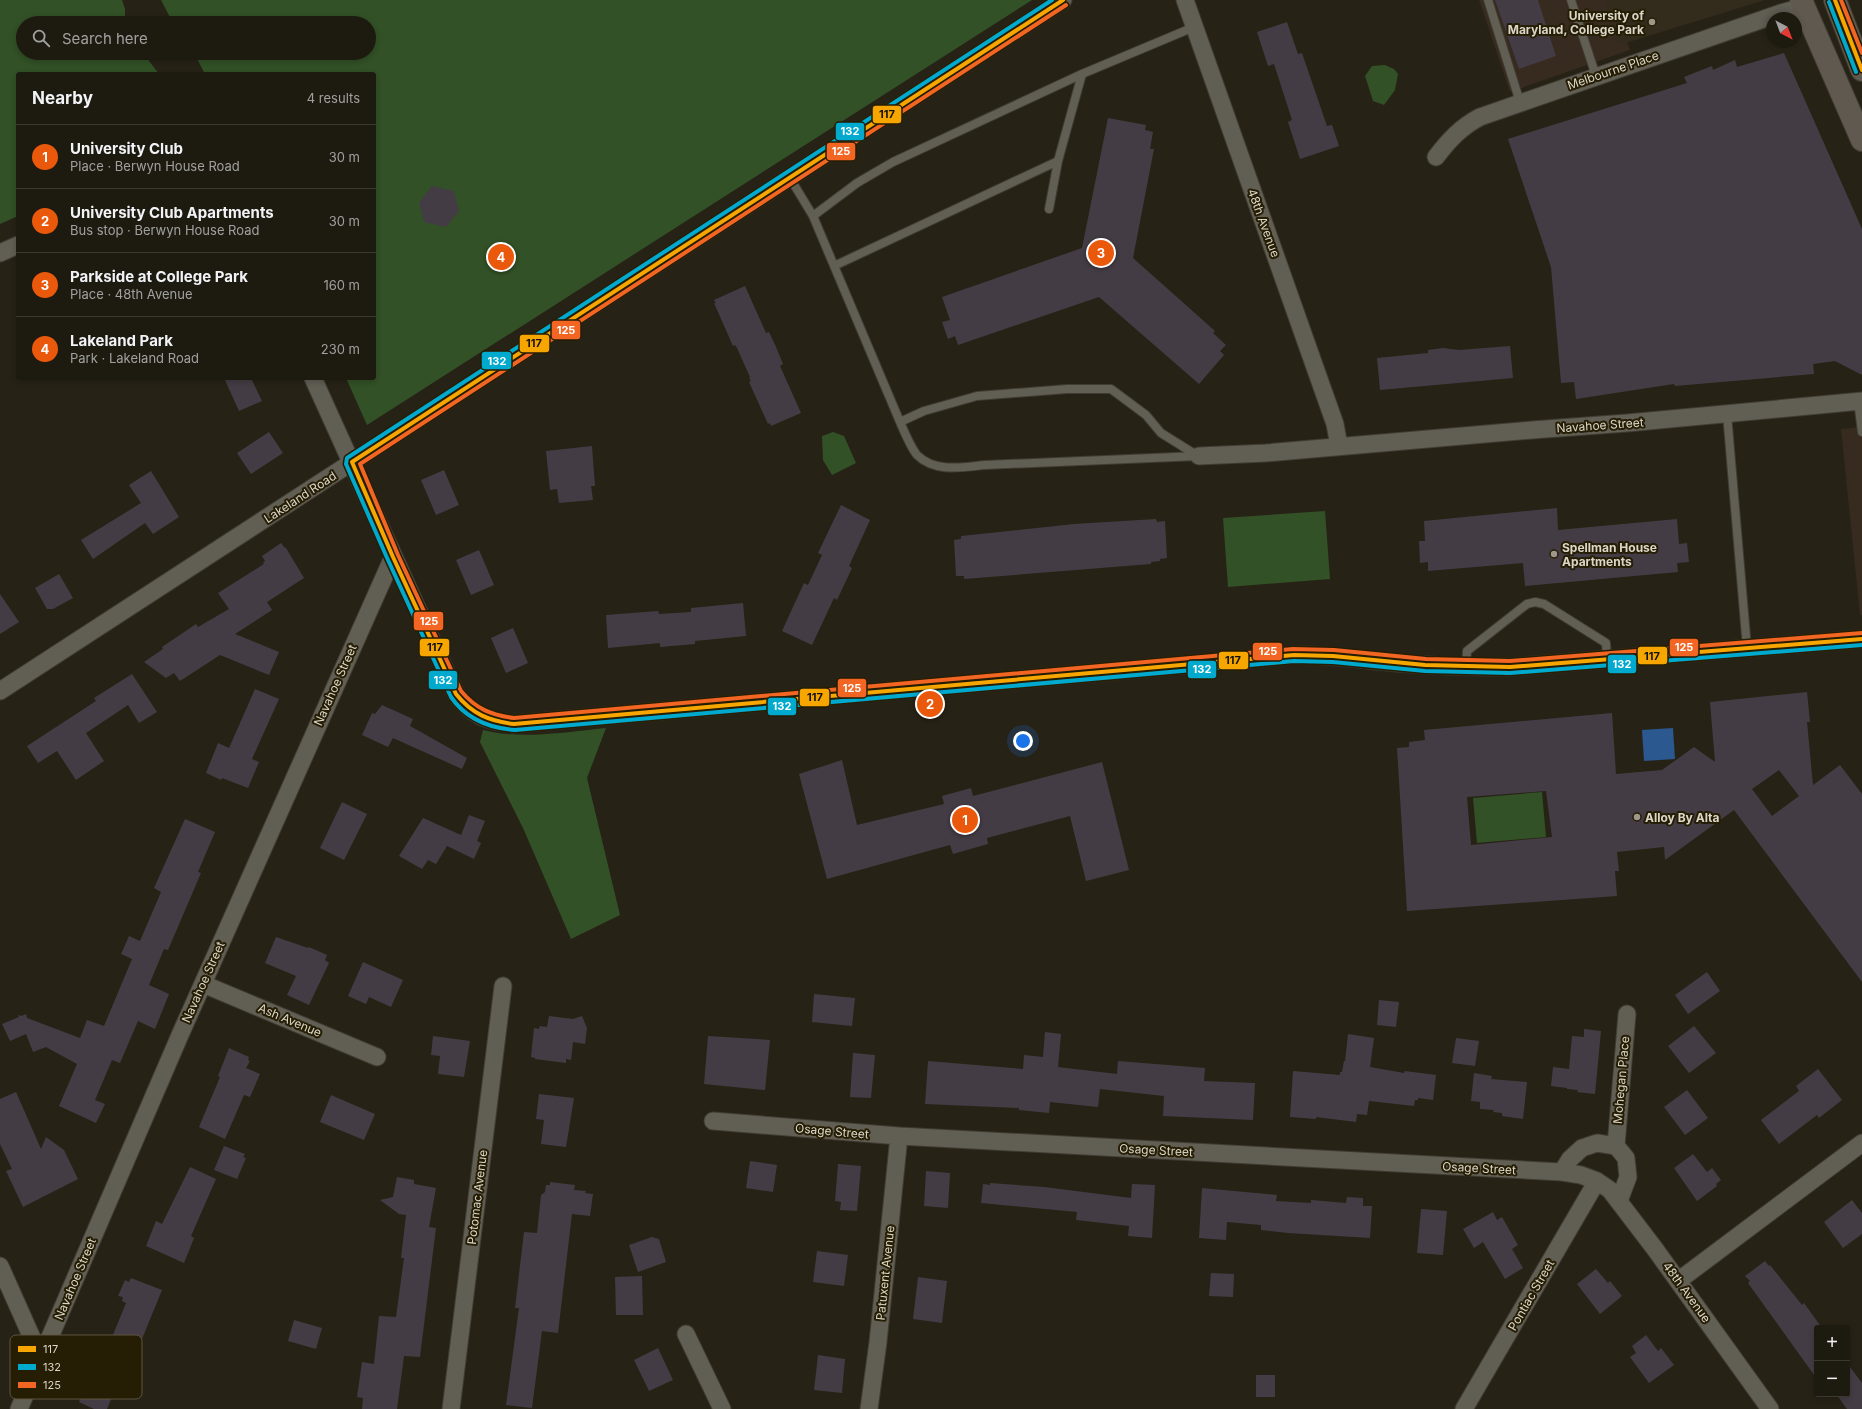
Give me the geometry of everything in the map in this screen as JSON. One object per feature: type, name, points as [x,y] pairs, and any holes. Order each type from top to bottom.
[{"type":"main road","points":[[1835,0],[1862,70]]},
{"type":"main road","points":[[1802,4],[1862,140]]},
{"type":"street","name":"Lakeland Road","points":[[0,691],[1063,0]]},
{"type":"street","name":"48th Avenue","points":[[1185,0],[1335,424],[1339,446]]},
{"type":"street","name":"Melbourne Place","points":[[1436,157],[1449,139],[1466,124],[1480,117],[1781,13],[1802,4]]},
{"type":"street","points":[[0,253],[16,246]]},
{"type":"street","points":[[314,380],[352,462],[392,556],[456,694],[464,704],[480,716],[499,722],[514,724],[1294,655],[1322,654],[1398,663],[1466,667],[1510,667],[1862,639]]},
{"type":"street","name":"Navahoe Street","points":[[1199,456],[1266,453],[1339,446],[1405,442],[1860,401]]},
{"type":"street","name":"Navahoe Street","points":[[51,1335],[203,984],[392,556]]},
{"type":"street","name":"Ash Avenue","points":[[203,984],[377,1057]]},
{"type":"street","name":"Potomac Avenue","points":[[451,1409],[503,986]]},
{"type":"street","name":"Mohegan Place","points":[[1616,1146],[1627,1014]]},
{"type":"street","name":"Osage Street","points":[[713,1121],[899,1136],[1562,1172],[1581,1175],[1597,1181]]},
{"type":"street","name":"Patuxent Avenue","points":[[869,1409],[878,1342],[899,1136]]},
{"type":"street","points":[[1562,1172],[1570,1159],[1582,1148],[1597,1143],[1616,1146],[1626,1158],[1628,1177],[1619,1201]]},
{"type":"street","points":[[1678,1281],[1862,1143]]},
{"type":"street","name":"48th Avenue","points":[[1597,1181],[1610,1190],[1619,1201],[1770,1409]]},
{"type":"street","name":"Pontiac Street","points":[[1464,1409],[1597,1181]]},
{"type":"street","points":[[0,1266],[31,1335]]},
{"type":"street","points":[[686,1334],[722,1409]]},
{"type":"street","name":"Navahoe Street","points":[[19,1409],[23,1399]]},
{"type":"lane","points":[[1488,0],[1520,102]]},
{"type":"lane","points":[[1571,0],[1596,76]]},
{"type":"lane","points":[[813,216],[857,183],[893,162],[1082,74],[1194,27]]},
{"type":"lane","points":[[1049,209],[1058,161],[1082,74]]},
{"type":"lane","points":[[834,266],[1058,161]]},
{"type":"lane","points":[[790,178],[813,216],[900,422],[917,454],[932,464],[950,468],[985,465],[1199,456]]},
{"type":"lane","points":[[900,422],[924,411],[977,396],[1067,389],[1111,389],[1146,415],[1161,433],[1199,456]]},
{"type":"lane","points":[[1860,401],[1862,432]]},
{"type":"lane","points":[[1727,414],[1747,648]]},
{"type":"lane","points":[[1466,667],[1467,651],[1527,604],[1535,602],[1544,604],[1606,644],[1607,659]]},
{"type":"shaded area","points":[[1479,0],[1612,0],[1630,50],[1510,92]]},
{"type":"shaded area","name":"University of Maryland, College Park","points":[[1606,0],[1765,0],[1619,45]]},
{"type":"shaded area","points":[[1862,427],[1862,615],[1860,615],[1841,429]]},
{"type":"green space","points":[[0,0],[122,0],[125,9],[125,16],[16,16],[16,60],[148,60],[157,72],[16,72],[16,217],[0,224]]},
{"type":"green space","points":[[161,0],[1032,0],[367,425],[347,380],[376,380],[376,72],[204,72],[198,60],[376,60],[376,16],[169,16]]},
{"type":"green space","points":[[1385,65],[1394,69],[1398,74],[1395,90],[1384,105],[1373,101],[1365,76],[1372,66]]},
{"type":"green space","points":[[833,432],[844,436],[856,463],[832,475],[823,460],[822,436]]},
{"type":"green space","points":[[1325,511],[1330,579],[1228,587],[1223,518]]},
{"type":"green space","points":[[606,728],[587,778],[620,915],[571,939],[523,828],[480,742],[483,730],[498,733],[529,735]]},
{"type":"green space","points":[[1542,792],[1546,837],[1477,843],[1473,798]]},
{"type":"water","points":[[1673,728],[1675,759],[1644,761],[1642,730]]},
{"type":"building","points":[[1495,0],[1538,0],[1556,56],[1519,69]]},
{"type":"building","points":[[1287,22],[1298,54],[1302,53],[1327,126],[1332,125],[1339,146],[1300,159],[1288,122],[1292,120],[1274,64],[1268,66],[1257,32]]},
{"type":"building","points":[[1784,53],[1862,229],[1862,375],[1835,361],[1813,364],[1814,374],[1675,386],[1674,384],[1576,399],[1574,382],[1561,383],[1551,267],[1508,139],[1687,83],[1684,77],[1712,66],[1713,70],[1735,60],[1737,67]]},
{"type":"building","points":[[1108,118],[1146,125],[1145,130],[1153,132],[1150,149],[1154,149],[1133,258],[1215,331],[1213,333],[1226,345],[1220,351],[1224,355],[1199,384],[1099,297],[958,345],[955,336],[948,339],[942,322],[950,320],[942,297],[1082,248]]},
{"type":"building","points":[[432,186],[454,191],[459,211],[446,227],[424,222],[419,203]]},
{"type":"building","points":[[745,286],[766,333],[769,332],[776,347],[783,364],[780,366],[801,413],[771,426],[770,423],[768,424],[749,382],[751,381],[749,378],[750,377],[737,348],[735,345],[733,346],[714,303],[716,303],[714,300]]},
{"type":"building","points":[[1510,346],[1513,378],[1380,390],[1377,358],[1428,353],[1428,350],[1443,348],[1459,350]]},
{"type":"building","points":[[225,380],[252,380],[262,401],[239,411]]},
{"type":"building","points":[[269,432],[283,453],[251,474],[237,453]]},
{"type":"building","points":[[592,446],[595,486],[591,486],[593,500],[559,503],[557,489],[550,490],[546,451]]},
{"type":"building","points":[[444,470],[459,505],[436,515],[421,480]]},
{"type":"building","points":[[151,471],[179,517],[153,534],[145,523],[93,559],[81,540],[141,503],[129,485]]},
{"type":"building","points":[[841,505],[870,520],[849,566],[852,568],[837,600],[834,598],[812,645],[782,631],[804,583],[808,585],[822,555],[818,553]]},
{"type":"building","name":"Spellman House Apartments","points":[[1557,508],[1558,530],[1677,519],[1679,544],[1687,543],[1689,562],[1677,563],[1678,572],[1525,586],[1523,563],[1428,571],[1428,562],[1420,563],[1419,541],[1425,541],[1424,521]]},
{"type":"building","points":[[1156,519],[1157,522],[1165,521],[1167,558],[1160,559],[1160,561],[1151,562],[1151,564],[964,579],[964,576],[956,576],[954,540],[961,539],[961,536],[1074,524]]},
{"type":"building","points":[[281,543],[286,548],[304,578],[267,602],[272,610],[235,634],[279,652],[269,675],[220,655],[180,681],[174,673],[166,678],[144,662],[163,649],[162,647],[196,624],[198,627],[229,609],[218,593],[264,564],[263,563],[265,561],[262,556]]},
{"type":"building","points":[[479,550],[494,585],[471,595],[456,560]]},
{"type":"building","points":[[59,574],[73,598],[53,609],[47,609],[35,588]]},
{"type":"building","points":[[0,594],[19,622],[0,634]]},
{"type":"building","points":[[743,603],[746,636],[695,641],[695,644],[660,647],[660,643],[608,648],[606,615],[658,611],[659,614],[691,612],[691,608]]},
{"type":"building","points":[[513,628],[528,663],[506,673],[491,638]]},
{"type":"building","points":[[132,674],[157,712],[139,723],[128,705],[86,733],[104,761],[76,780],[57,751],[38,763],[27,746],[96,701],[94,698]]},
{"type":"building","points":[[255,689],[279,699],[252,759],[259,762],[248,788],[222,778],[221,780],[206,773],[218,743],[229,748]]},
{"type":"building","name":"Alloy By Alta","points":[[1807,692],[1810,722],[1807,722],[1813,785],[1840,765],[1862,794],[1862,982],[1734,810],[1665,860],[1664,847],[1617,852],[1619,871],[1615,871],[1617,896],[1407,911],[1397,748],[1409,747],[1409,742],[1425,740],[1424,730],[1612,713],[1616,774],[1662,770],[1694,747],[1715,762],[1710,702]],"holes":[[[1779,770],[1799,796],[1772,816],[1752,789]],[[1546,791],[1552,837],[1471,845],[1467,797]]]},
{"type":"building","points":[[382,705],[413,719],[410,726],[467,758],[462,769],[393,738],[388,747],[362,735],[372,713],[375,714]]},
{"type":"building","points":[[842,760],[857,825],[944,804],[942,796],[971,788],[973,796],[1102,762],[1129,870],[1086,881],[1070,816],[987,838],[988,844],[953,854],[950,845],[827,879],[799,774]]},
{"type":"building","points":[[342,802],[367,814],[344,860],[320,848]]},
{"type":"building","points":[[469,815],[485,821],[477,841],[481,843],[474,859],[447,846],[436,864],[428,860],[422,869],[399,856],[423,818],[461,835]]},
{"type":"building","points":[[185,819],[215,832],[198,872],[201,873],[168,950],[164,949],[149,985],[169,994],[155,1029],[138,1021],[120,1063],[112,1060],[95,1100],[105,1104],[96,1123],[59,1106],[77,1064],[46,1047],[33,1052],[26,1034],[10,1041],[2,1024],[19,1017],[18,1015],[21,1016],[26,1014],[27,1018],[80,1038],[87,1020],[104,1026],[132,959],[121,954],[129,936],[140,941],[161,892],[154,888]]},
{"type":"building","points":[[276,937],[308,948],[309,947],[327,955],[325,960],[329,963],[309,1005],[287,995],[296,976],[265,963]]},
{"type":"building","points":[[363,962],[403,980],[391,1007],[369,997],[366,1004],[348,996]]},
{"type":"building","points":[[1707,972],[1720,991],[1688,1014],[1675,995]]},
{"type":"building","points":[[814,994],[855,998],[852,1026],[812,1022]]},
{"type":"building","points":[[1379,1000],[1399,1002],[1396,1027],[1377,1025]]},
{"type":"building","points":[[549,1016],[573,1019],[582,1016],[587,1028],[585,1044],[573,1042],[571,1060],[566,1059],[566,1063],[535,1059],[531,1057],[534,1028],[539,1029],[540,1026],[547,1027]]},
{"type":"building","points":[[1694,1026],[1716,1053],[1689,1073],[1668,1046]]},
{"type":"building","points":[[1584,1029],[1601,1031],[1595,1094],[1577,1092],[1578,1090],[1551,1086],[1553,1067],[1569,1069],[1572,1036],[1584,1037]]},
{"type":"building","points":[[1045,1032],[1061,1034],[1058,1067],[1117,1074],[1118,1061],[1205,1068],[1204,1081],[1255,1083],[1253,1120],[1163,1116],[1164,1096],[1100,1089],[1098,1107],[1050,1102],[1049,1113],[1019,1110],[1019,1108],[925,1104],[928,1061],[1023,1069],[1024,1055],[1043,1057]]},
{"type":"building","points":[[1348,1034],[1374,1038],[1370,1067],[1404,1073],[1405,1071],[1436,1075],[1433,1100],[1418,1098],[1418,1100],[1415,1100],[1414,1106],[1369,1101],[1367,1115],[1357,1114],[1356,1122],[1316,1117],[1316,1119],[1290,1117],[1293,1071],[1340,1075],[1345,1061]]},
{"type":"building","points":[[433,1036],[470,1041],[464,1077],[438,1074],[440,1056],[431,1055]]},
{"type":"building","points":[[708,1036],[770,1040],[765,1090],[704,1084]]},
{"type":"building","points":[[1456,1038],[1479,1041],[1475,1066],[1452,1063]]},
{"type":"building","points":[[229,1048],[249,1057],[248,1060],[250,1061],[246,1068],[260,1074],[250,1097],[244,1095],[225,1139],[199,1127],[220,1077],[218,1076]]},
{"type":"building","points":[[853,1053],[875,1055],[871,1098],[850,1097]]},
{"type":"building","points":[[1818,1069],[1842,1100],[1819,1118],[1817,1115],[1779,1144],[1761,1120],[1799,1091],[1796,1086]]},
{"type":"building","points":[[1474,1073],[1492,1076],[1491,1079],[1527,1082],[1523,1119],[1502,1116],[1502,1113],[1493,1112],[1494,1110],[1480,1109],[1480,1102],[1471,1101]]},
{"type":"building","points":[[1687,1090],[1708,1118],[1685,1135],[1664,1107]]},
{"type":"building","points":[[16,1092],[41,1149],[46,1137],[64,1150],[78,1179],[23,1207],[6,1171],[12,1169],[0,1144],[0,1099]]},
{"type":"building","points":[[539,1094],[574,1098],[566,1147],[541,1144],[544,1120],[536,1119]]},
{"type":"building","points":[[331,1095],[375,1114],[364,1140],[320,1122]]},
{"type":"building","points":[[224,1146],[245,1154],[243,1157],[246,1158],[237,1179],[214,1170]]},
{"type":"building","points":[[1693,1154],[1707,1172],[1712,1168],[1721,1180],[1716,1184],[1717,1186],[1697,1201],[1674,1168]]},
{"type":"building","points":[[750,1161],[777,1165],[773,1192],[746,1188]]},
{"type":"building","points":[[838,1164],[861,1166],[857,1211],[840,1210],[841,1202],[835,1201]]},
{"type":"building","points":[[190,1167],[216,1179],[191,1236],[194,1238],[184,1263],[146,1246],[156,1221],[162,1224]]},
{"type":"building","points":[[926,1171],[950,1173],[948,1208],[924,1206]]},
{"type":"building","points":[[397,1177],[414,1180],[414,1184],[436,1188],[429,1227],[436,1228],[420,1357],[404,1356],[397,1409],[362,1409],[363,1398],[357,1397],[362,1362],[374,1364],[379,1316],[396,1317],[404,1258],[401,1258],[406,1215],[399,1214],[380,1200],[393,1197]]},
{"type":"building","points":[[550,1182],[575,1185],[574,1190],[586,1191],[585,1193],[593,1194],[590,1216],[572,1214],[558,1333],[542,1331],[532,1408],[506,1405],[519,1308],[515,1308],[524,1232],[537,1233],[541,1195],[545,1192],[546,1185],[550,1185]]},
{"type":"building","points":[[990,1183],[1044,1187],[1131,1198],[1132,1184],[1155,1185],[1152,1238],[1128,1236],[1129,1226],[1076,1220],[1077,1212],[981,1203],[983,1184],[990,1185]]},
{"type":"building","points":[[1202,1188],[1277,1195],[1276,1201],[1311,1203],[1311,1200],[1346,1203],[1347,1197],[1363,1198],[1363,1206],[1372,1206],[1370,1238],[1261,1230],[1261,1225],[1227,1222],[1226,1240],[1199,1238]]},
{"type":"building","points":[[1852,1200],[1862,1213],[1862,1234],[1843,1248],[1824,1222]]},
{"type":"building","points":[[1421,1209],[1447,1211],[1443,1255],[1417,1253]]},
{"type":"building","points":[[1493,1212],[1497,1220],[1502,1217],[1518,1245],[1512,1249],[1523,1268],[1505,1279],[1483,1242],[1474,1248],[1463,1229]]},
{"type":"building","points":[[652,1237],[659,1239],[666,1262],[638,1272],[629,1245]]},
{"type":"building","points":[[817,1251],[848,1255],[844,1286],[813,1282]]},
{"type":"building","points":[[1765,1261],[1769,1266],[1770,1265],[1802,1305],[1804,1303],[1820,1325],[1814,1325],[1814,1375],[1748,1283],[1750,1281],[1745,1276]]},
{"type":"building","points":[[1596,1269],[1608,1283],[1610,1281],[1622,1296],[1600,1314],[1577,1284]]},
{"type":"building","points":[[1211,1273],[1234,1274],[1233,1297],[1209,1296]]},
{"type":"building","points":[[642,1276],[643,1315],[616,1315],[615,1277]]},
{"type":"building","points":[[918,1277],[947,1281],[942,1323],[913,1319]]},
{"type":"building","points":[[131,1278],[162,1290],[142,1339],[142,1335],[113,1335],[126,1303],[122,1301],[123,1297],[118,1296],[125,1280],[129,1282]]},
{"type":"building","points":[[294,1320],[322,1328],[316,1349],[288,1341]]},
{"type":"building","points":[[1646,1335],[1658,1351],[1661,1348],[1674,1365],[1649,1383],[1630,1357],[1636,1353],[1632,1346]]},
{"type":"building","points":[[658,1348],[673,1380],[649,1391],[634,1360]]},
{"type":"building","points":[[818,1355],[845,1359],[842,1393],[814,1390]]},
{"type":"building","points":[[1850,1367],[1862,1383],[1862,1409],[1847,1409],[1838,1397],[1850,1397]]},
{"type":"building","points":[[1256,1375],[1275,1375],[1275,1397],[1256,1397]]},
{"type":"building","points":[[80,1399],[111,1399],[107,1409],[94,1409],[79,1402]]},
{"type":"transit line","name":"132","points":[[1052,0],[347,458],[346,464],[451,697],[457,705],[471,717],[496,727],[515,730],[1294,661],[1333,662],[1425,671],[1510,673],[1862,645]]},
{"type":"transit line","name":"117","points":[[1063,0],[352,462],[393,557],[456,694],[468,707],[497,721],[514,724],[1294,655],[1333,656],[1425,665],[1510,667],[1862,639]]},
{"type":"transit line","name":"117","points":[[1835,0],[1862,70]]},
{"type":"transit line","name":"125","points":[[1841,0],[1862,53]]},
{"type":"transit line","name":"132","points":[[1829,2],[1856,72]]},
{"type":"transit line","name":"125","points":[[1066,5],[360,464],[398,555],[461,691],[472,702],[478,707],[491,713],[514,718],[1293,649],[1334,650],[1426,659],[1510,661],[1862,633]]},
{"type":"place","name":"University of Maryland, College Park","points":[[1652,22]]},
{"type":"place","name":"Parkside at College Park","points":[[1101,253]]},
{"type":"place","name":"Lakeland Park","points":[[501,257]]},
{"type":"place","name":"Spellman House Apartments","points":[[1554,554]]},
{"type":"place","name":"University Club Apartments","points":[[930,704]]},
{"type":"place","name":"Alloy By Alta","points":[[1637,817]]},
{"type":"place","name":"University Club","points":[[965,820]]}]
